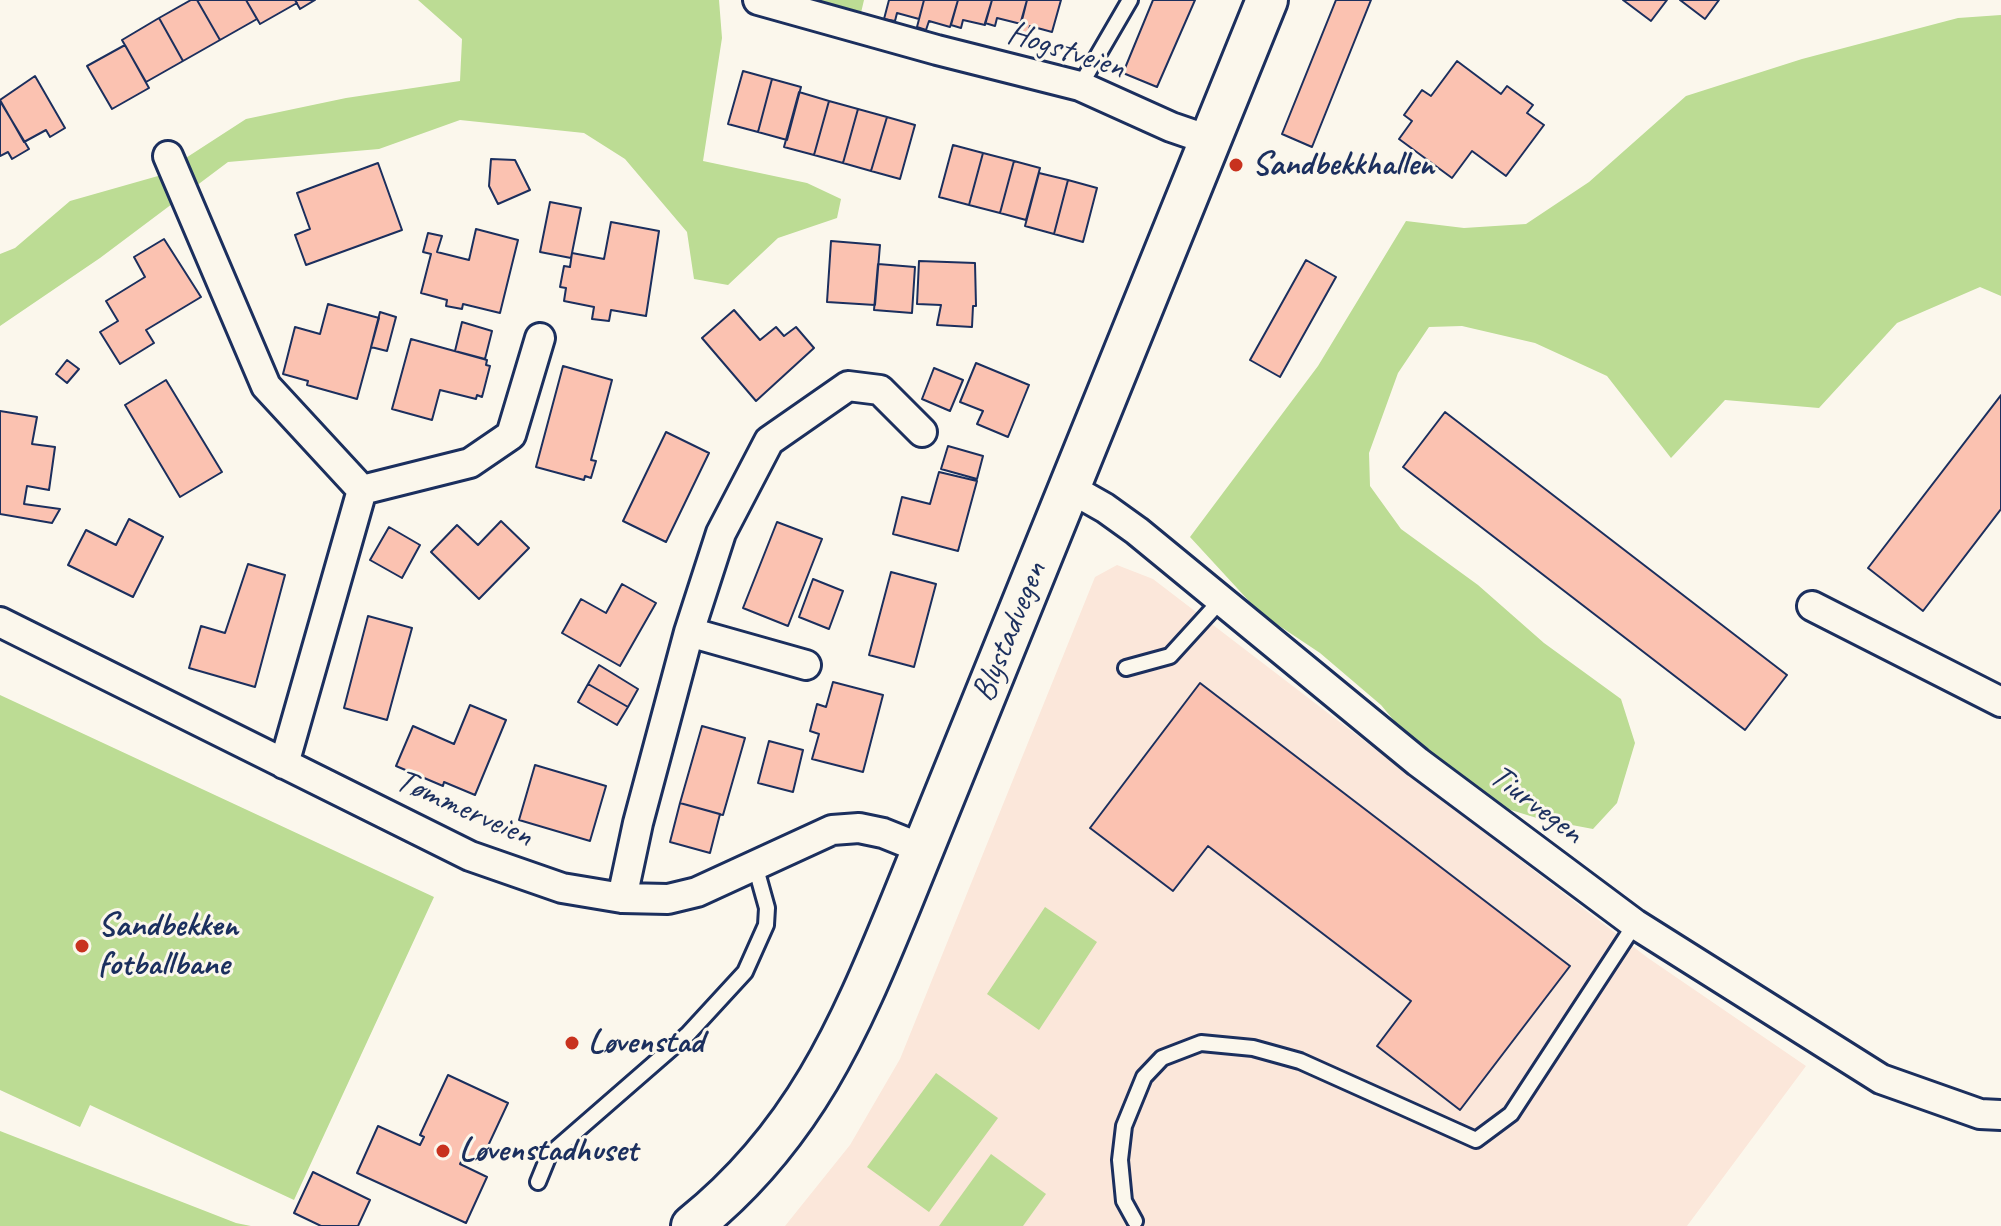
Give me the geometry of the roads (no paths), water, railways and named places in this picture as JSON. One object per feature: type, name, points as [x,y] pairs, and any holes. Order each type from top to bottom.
[{"type":"main road","name":"Blystadvegen","points":[[692,1226],[742,1183],[773,1148],[806,1102],[856,1008],[1267,0]]},
{"type":"street","name":"Hogstveien","points":[[758,0],[1080,86],[1171,127],[1209,140]]},
{"type":"street","points":[[168,156],[266,386],[362,490]]},
{"type":"street","points":[[362,490],[470,463],[511,435],[540,338]]},
{"type":"street","points":[[622,898],[638,823],[689,632],[721,533],[769,441],[848,386],[880,390],[922,432]]},
{"type":"street","name":"Tiurvegen","points":[[1068,487],[1137,531],[1418,762],[1635,924],[1881,1079],[1980,1114],[2001,1115]]},
{"type":"street","points":[[284,764],[362,490]]},
{"type":"street","points":[[1812,606],[2001,702]]},
{"type":"street","name":"Tømmerveien","points":[[0,622],[470,856],[562,888],[622,898],[668,899],[697,892],[832,830],[859,828],[883,833],[923,849]]},
{"type":"street","points":[[689,632],[806,665]]},
{"type":"lane","points":[[1080,86],[1130,0]]},
{"type":"lane","points":[[1126,668],[1170,656],[1221,600]]},
{"type":"lane","points":[[538,1182],[549,1155],[688,1034],[745,972],[766,925],[767,908],[755,865]]},
{"type":"lane","points":[[1135,1221],[1124,1201],[1120,1160],[1124,1126],[1144,1077],[1162,1058],[1201,1043],[1253,1048],[1300,1061],[1476,1140],[1511,1114],[1635,924]]},
{"type":"place","name":"Sandbekkhallen","points":[[1236,165]]},
{"type":"place","name":"Sandbekken fotballbane","points":[[82,946]]},
{"type":"place","name":"Løvenstad","points":[[572,1043]]},
{"type":"place","name":"Løvenstadhuset","points":[[443,1151]]}]
